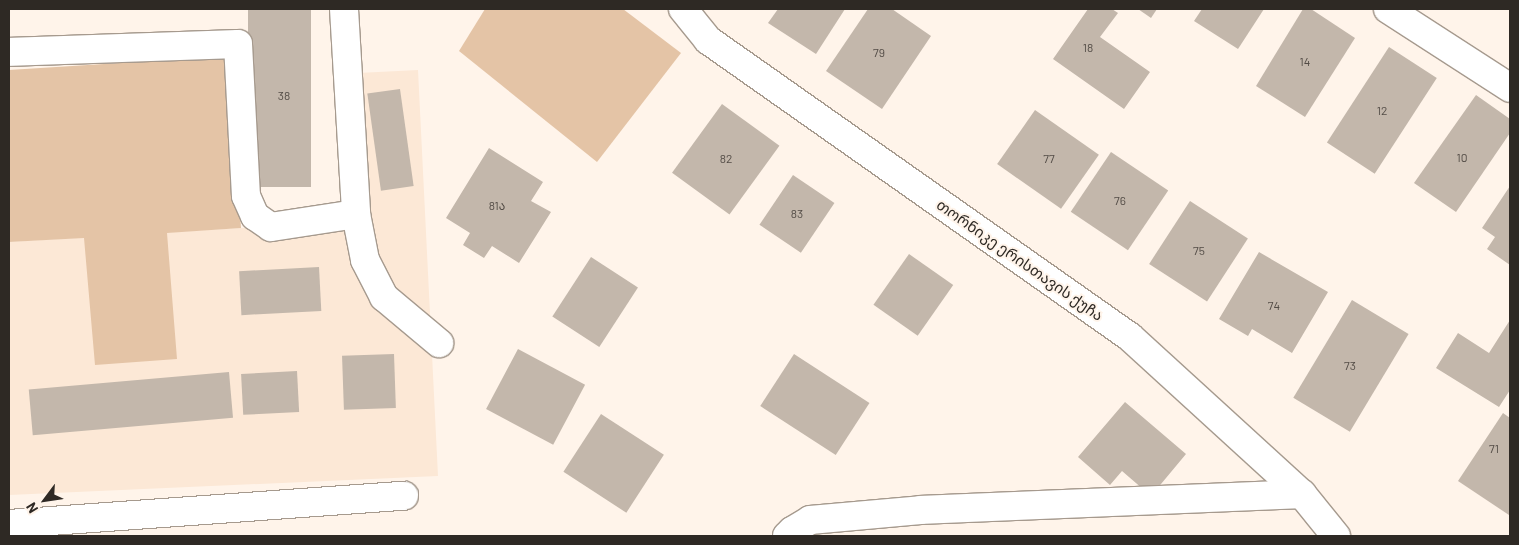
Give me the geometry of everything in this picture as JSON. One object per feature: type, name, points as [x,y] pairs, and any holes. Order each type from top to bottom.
[{"type":"street","points":[[344,9],[356,214],[364,260],[384,297],[439,343]]},
{"type":"street","name":"თორნიკე ერისთავის ქუჩა","points":[[683,9],[708,40],[1130,337],[1302,494],[1336,536]]},
{"type":"street","points":[[1388,9],[1510,88]]},
{"type":"street","points":[[9,52],[238,44],[246,196],[255,216],[271,227],[356,214]]},
{"type":"street","points":[[787,536],[792,530],[810,520],[912,511],[1302,494]]},
{"type":"street","points":[[9,524],[404,496]]},
{"type":"shaded area","points":[[485,9],[623,9],[681,53],[597,162],[459,51]]},
{"type":"shaded area","points":[[230,56],[241,228],[167,233],[177,359],[95,365],[84,238],[9,242],[9,70]]},
{"type":"shaded area","points":[[418,70],[438,476],[9,495],[9,242],[241,228],[365,226],[358,73]]},
{"type":"building","points":[[248,9],[311,9],[311,187],[248,187]]},
{"type":"building","points":[[778,9],[845,9],[816,54],[768,23]]},
{"type":"building","points":[[868,9],[892,9],[931,36],[882,109],[826,71]]},
{"type":"building","points":[[1088,9],[1112,9],[1118,13],[1100,37],[1150,72],[1124,109],[1053,59]]},
{"type":"building","points":[[1138,9],[1157,9],[1151,18]]},
{"type":"building","points":[[1202,9],[1264,9],[1238,49],[1194,21]]},
{"type":"building","points":[[1303,9],[1311,9],[1355,38],[1305,117],[1256,86]]},
{"type":"building","points":[[1389,47],[1437,78],[1375,174],[1327,143]]},
{"type":"building","points":[[400,89],[414,186],[381,191],[367,94]]},
{"type":"building","points":[[1476,95],[1510,119],[1510,133],[1456,212],[1414,183]]},
{"type":"building","points":[[722,104],[779,146],[729,214],[672,173]]},
{"type":"building","points":[[1035,110],[1099,155],[1061,209],[997,164]]},
{"type":"building","points":[[489,148],[543,182],[531,201],[551,212],[519,263],[492,246],[484,258],[463,245],[470,233],[446,218]]},
{"type":"building","points":[[1111,152],[1168,191],[1128,250],[1071,212]]},
{"type":"building","points":[[793,175],[834,203],[801,253],[759,225]]},
{"type":"building","points":[[1510,186],[1510,265],[1487,249],[1495,237],[1482,228]]},
{"type":"building","points":[[1190,201],[1248,239],[1207,301],[1149,264]]},
{"type":"building","points":[[1259,252],[1328,292],[1292,353],[1252,329],[1248,336],[1219,319]]},
{"type":"building","points":[[909,254],[953,285],[918,336],[873,305]]},
{"type":"building","points":[[591,257],[638,287],[599,347],[552,317]]},
{"type":"building","points":[[319,267],[321,311],[241,315],[239,271]]},
{"type":"building","points":[[1352,300],[1409,334],[1350,432],[1293,398]]},
{"type":"building","points":[[1510,320],[1510,390],[1499,407],[1436,368],[1458,333],[1489,353]]},
{"type":"building","points":[[518,349],[585,385],[553,445],[486,409]]},
{"type":"building","points":[[394,354],[396,408],[344,410],[342,356]]},
{"type":"building","points":[[794,354],[869,403],[836,455],[760,406]]},
{"type":"building","points":[[297,371],[299,412],[243,415],[241,374]]},
{"type":"building","points":[[229,372],[233,418],[33,435],[29,390]]},
{"type":"building","points":[[1125,402],[1186,454],[1151,496],[1122,471],[1110,485],[1078,457]]},
{"type":"building","points":[[1503,413],[1510,418],[1509,515],[1458,481]]},
{"type":"building","points":[[601,414],[664,455],[626,513],[563,472]]}]
